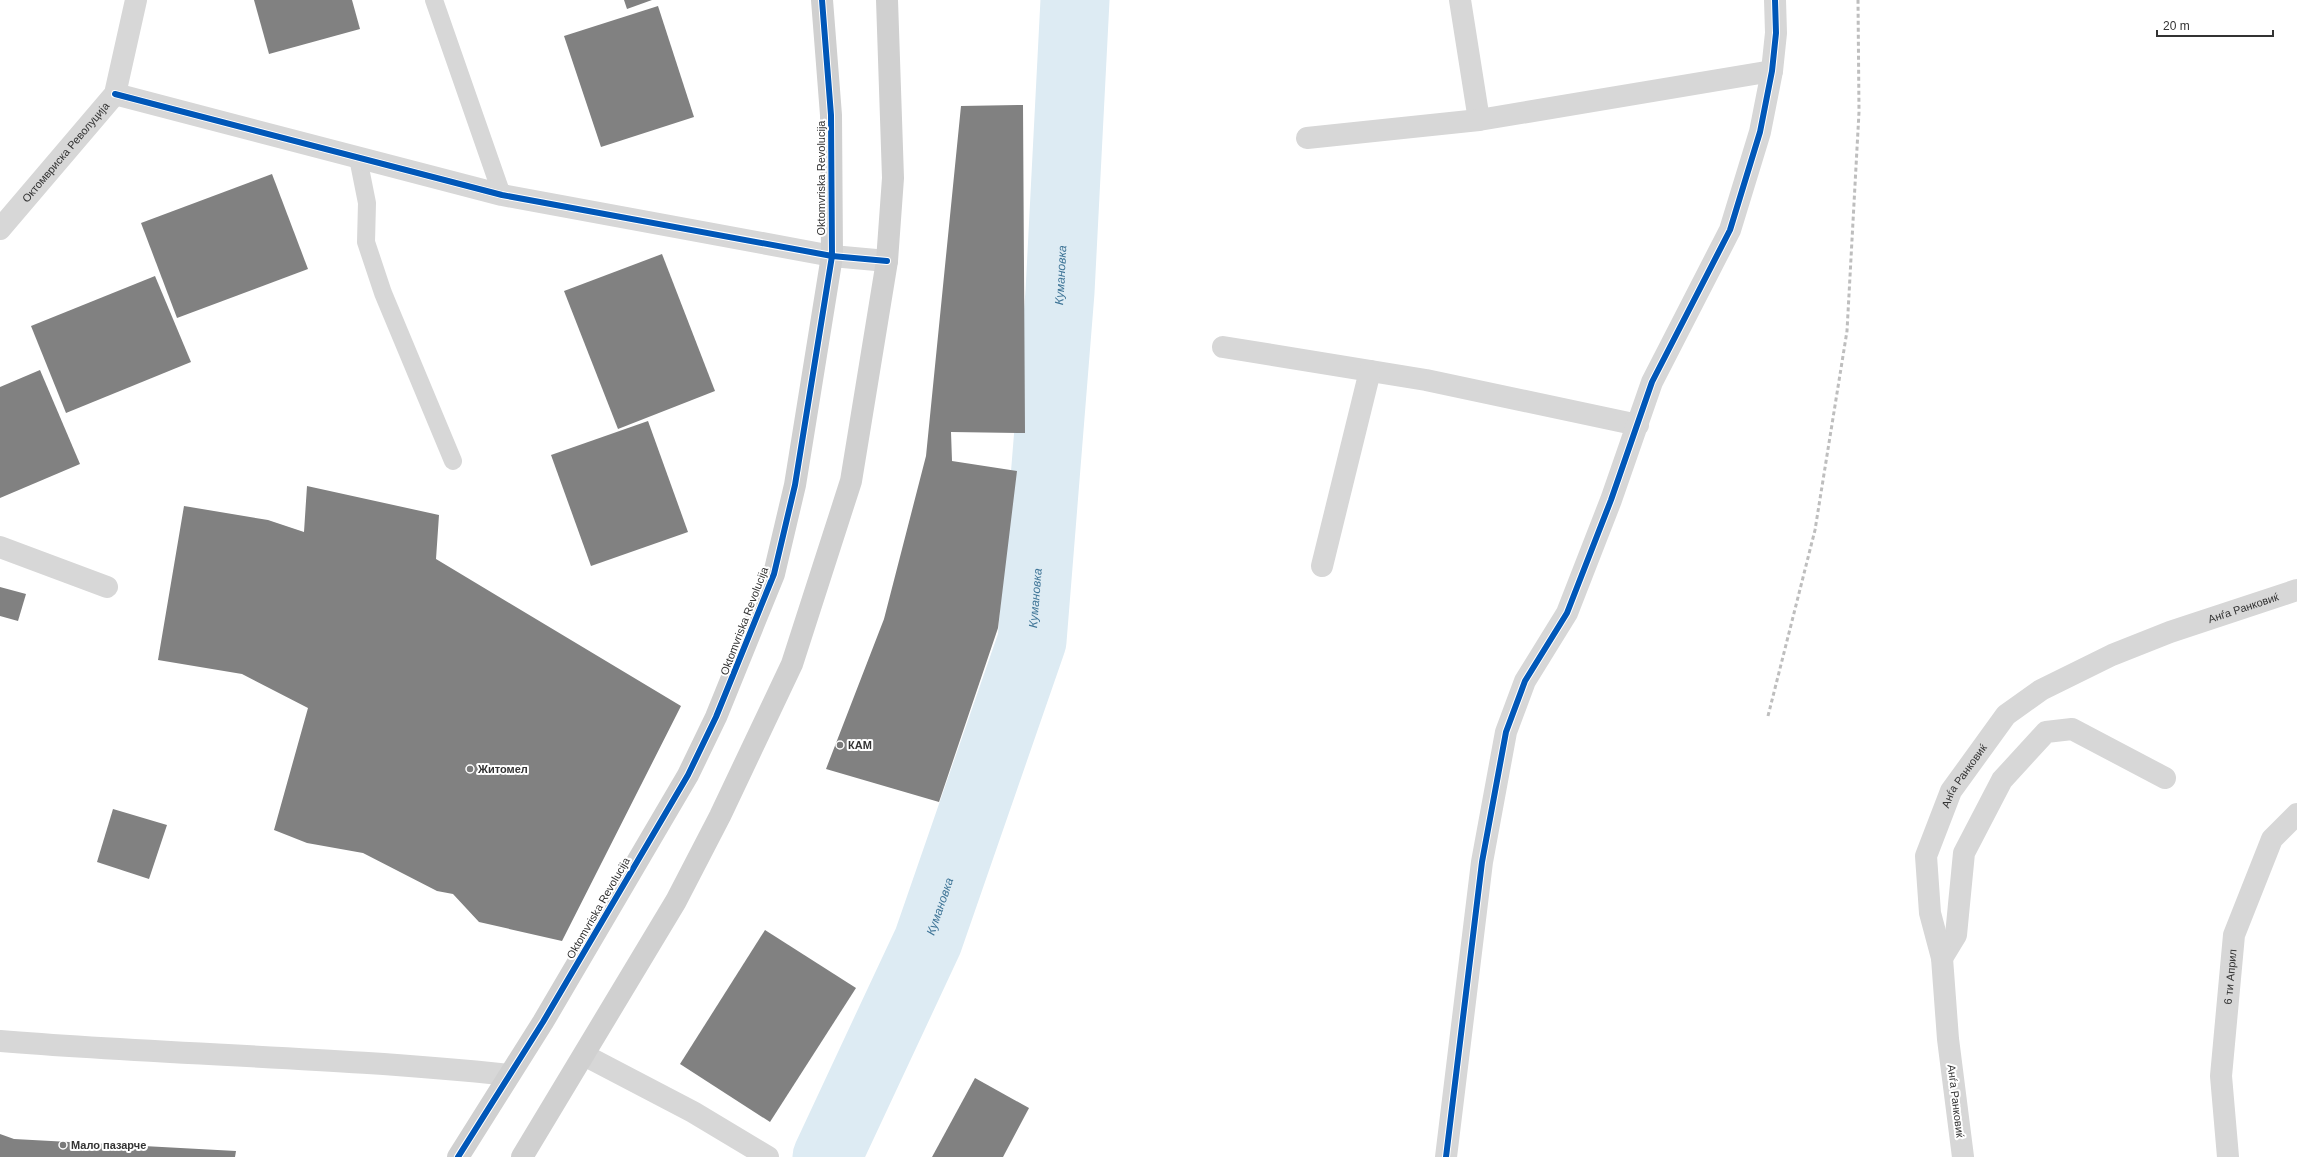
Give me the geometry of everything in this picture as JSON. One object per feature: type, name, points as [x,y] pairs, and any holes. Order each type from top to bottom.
[{"type":"street","name":"Октомвриска Револуција","points":[[0,229],[115,94],[136,0]]},
{"type":"street","name":"Oktomvriska Revolucija","points":[[458,1157],[509,1075],[688,775],[716,717],[742,657],[774,574],[794,485],[832,256],[831,115],[822,0]]},
{"type":"street","points":[[522,1157],[676,901],[720,816],[792,664],[851,481],[888,261],[894,178],[887,0]]},
{"type":"street","points":[[1460,0],[1479,120]]},
{"type":"street","points":[[1446,1157],[1482,862],[1506,732],[1525,681],[1567,613],[1611,500],[1655,374],[1730,230],[1760,132],[1772,71],[1776,33],[1775,0]]},
{"type":"street","points":[[1307,138],[1479,120],[1772,71]]},
{"type":"street","points":[[115,94],[502,195],[832,256],[888,261]]},
{"type":"street","points":[[1224,347],[1426,380],[1638,425]]},
{"type":"street","points":[[1322,566],[1370,371]]},
{"type":"street","points":[[0,547],[107,587]]},
{"type":"street","name":"Анѓа Ранковиќ","points":[[1963,1157],[1948,1039],[1942,958],[1930,913],[1926,856],[1951,791],[2006,715],[2041,690],[2112,655],[2170,632],[2297,590]]},
{"type":"street","points":[[1942,958],[1956,935],[1964,853],[2002,780],[2046,732],[2072,729],[2165,778]]},
{"type":"street","name":"6 ти Април","points":[[2228,1157],[2220,1076],[2234,935],[2272,839],[2297,814]]},
{"type":"street","points":[[0,1041],[83,1048],[436,1067],[509,1075]]},
{"type":"street","points":[[584,1056],[693,1112],[768,1157]]},
{"type":"lane","points":[[434,0],[502,195]]},
{"type":"lane","points":[[358,158],[367,203],[366,242],[383,293],[453,461]]},
{"type":"building","points":[[254,0],[352,0],[360,29],[269,54]]},
{"type":"building","points":[[624,0],[652,0],[627,9]]},
{"type":"building","points":[[658,6],[694,117],[601,147],[564,36]]},
{"type":"building","points":[[1023,105],[1025,433],[951,432],[952,461],[1017,471],[998,628],[939,802],[826,769],[884,619],[926,456],[961,106]]},
{"type":"building","points":[[272,174],[308,269],[177,318],[141,223]]},
{"type":"building","points":[[662,254],[715,391],[618,429],[564,291]]},
{"type":"building","points":[[155,276],[191,362],[66,413],[31,326]]},
{"type":"building","points":[[40,370],[80,464],[0,498],[0,387]]},
{"type":"building","points":[[648,421],[688,532],[591,566],[551,455]]},
{"type":"building","name":"Житомел","points":[[307,486],[439,515],[436,559],[681,706],[562,941],[479,922],[453,894],[437,891],[363,853],[307,843],[274,830],[308,708],[242,674],[158,660],[184,506],[268,520],[304,532]]},
{"type":"building","points":[[0,587],[26,594],[18,621],[0,616]]},
{"type":"building","points":[[113,809],[167,825],[149,879],[97,862]]},
{"type":"building","points":[[765,930],[856,988],[770,1122],[680,1064]]},
{"type":"building","points":[[975,1078],[1029,1108],[1003,1157],[932,1157]]},
{"type":"building","name":"Мало пазарче","points":[[0,1134],[14,1139],[236,1151],[235,1157],[0,1157]]},
{"type":"waterway","name":"Кумановка","points":[[827,1157],[928,941],[1032,641],[1060,292],[1075,0]]},
{"type":"railway","points":[[1768,716],[1815,530],[1847,331],[1859,112],[1858,0]]},
{"type":"cycle path","points":[[458,1157],[543,1022],[688,775],[716,717],[774,574],[795,485],[832,256],[831,115],[822,0]]},
{"type":"cycle path","points":[[1446,1157],[1482,862],[1506,732],[1525,681],[1567,613],[1611,500],[1652,382],[1730,230],[1760,132],[1772,71],[1776,33],[1775,0]]},
{"type":"cycle path","points":[[115,94],[502,195],[832,256],[887,261]]},
{"type":"place","name":"КАМ","points":[[840,745]]},
{"type":"place","name":"Житомел","points":[[470,769]]},
{"type":"place","name":"Мало пазарче","points":[[63,1145]]}]
